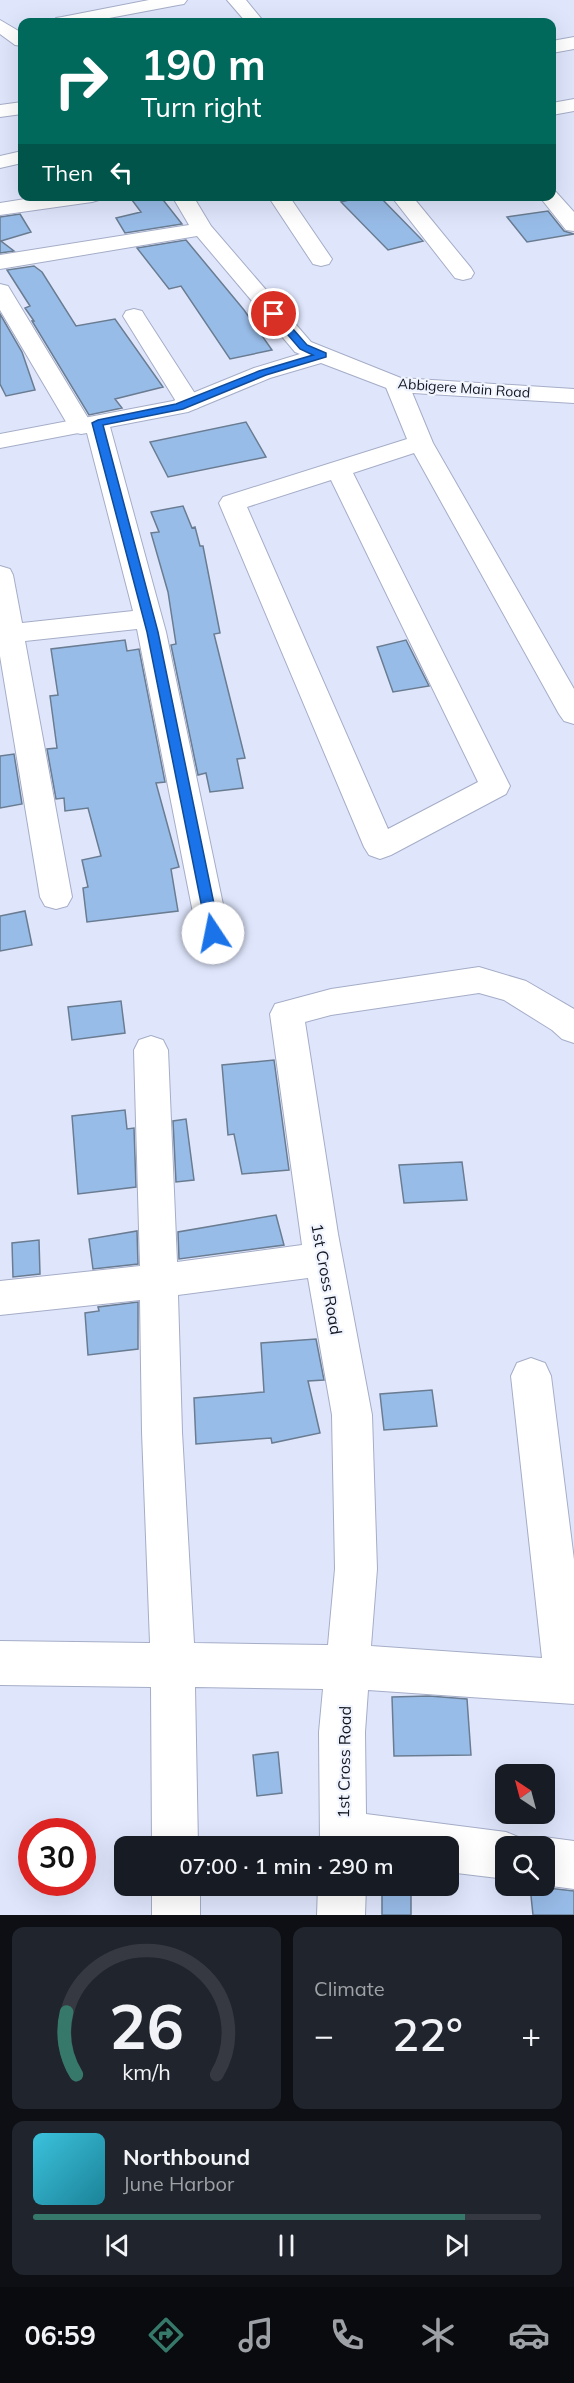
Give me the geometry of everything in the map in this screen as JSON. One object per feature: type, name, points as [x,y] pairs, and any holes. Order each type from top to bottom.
[{"type":"street","points":[[83,18],[178,0]]},
{"type":"street","points":[[236,0],[252,18]]},
{"type":"street","points":[[556,46],[574,43]]},
{"type":"street","points":[[556,108],[574,105]]},
{"type":"street","points":[[0,111],[18,109]]},
{"type":"street","points":[[0,162],[18,158]]},
{"type":"street","points":[[0,209],[57,201]]},
{"type":"street","name":"Abbigere Main Road","points":[[185,201],[202,229],[303,347],[397,385],[574,396]]},
{"type":"street","points":[[281,201],[321,259]]},
{"type":"street","points":[[405,201],[463,273]]},
{"type":"street","points":[[553,201],[574,225]]},
{"type":"street","points":[[0,262],[202,229]]},
{"type":"street","points":[[0,291],[89,425],[153,632],[213,933]]},
{"type":"street","points":[[134,316],[189,403]]},
{"type":"street","points":[[0,441],[89,425],[189,403],[262,373],[322,355]]},
{"type":"street","points":[[397,385],[421,443],[574,714]]},
{"type":"street","points":[[338,469],[495,786],[380,847],[232,502],[421,443]]},
{"type":"street","points":[[0,575],[5,634],[56,897]]},
{"type":"street","points":[[5,634],[148,619]]},
{"type":"street","name":"1st Cross Road","points":[[343,1836],[342,1732],[356,1569],[352,1415],[323,1259],[287,1014],[331,1002],[479,980],[513,990],[564,1020],[574,1029]]},
{"type":"street","points":[[151,1050],[162,1432],[172,1665],[175,1836]]},
{"type":"street","points":[[0,1298],[159,1281],[323,1259]]},
{"type":"street","points":[[0,1663],[348,1667],[570,1681],[531,1376]]},
{"type":"street","points":[[459,1850],[495,1854]]},
{"type":"street","points":[[555,1862],[574,1865]]},
{"type":"street","points":[[176,1896],[176,1915]]},
{"type":"street","points":[[341,1915],[342,1896]]},
{"type":"building","points":[[133,201],[164,201],[182,224],[125,233],[116,218],[141,212]]},
{"type":"building","points":[[384,201],[423,241],[388,250],[341,202]]},
{"type":"building","points":[[548,211],[564,231],[574,234],[527,242],[507,217]]},
{"type":"building","points":[[20,214],[31,232],[1,241],[14,251],[0,253],[0,217]]},
{"type":"building","points":[[186,240],[244,310],[272,350],[230,359],[181,286],[169,289],[137,248]]},
{"type":"building","points":[[34,266],[42,272],[76,326],[115,319],[163,387],[115,399],[122,408],[89,415],[32,321],[34,321],[25,308],[30,306],[7,270]]},
{"type":"building","points":[[0,314],[22,352],[35,390],[6,396],[0,384]]},
{"type":"building","points":[[246,422],[266,457],[168,477],[150,442]]},
{"type":"building","points":[[183,506],[192,528],[195,527],[200,546],[203,546],[220,633],[214,634],[245,758],[237,759],[243,788],[210,792],[206,773],[198,775],[171,645],[176,644],[168,592],[151,533],[159,532],[151,512]]},
{"type":"building","points":[[125,640],[127,651],[139,649],[165,782],[156,783],[179,867],[171,869],[178,911],[87,922],[83,888],[88,887],[82,860],[101,856],[88,808],[65,811],[64,798],[56,799],[47,749],[57,748],[50,696],[58,695],[51,649]]},
{"type":"building","points":[[406,640],[429,686],[393,692],[377,647]]},
{"type":"building","points":[[14,754],[22,804],[0,808],[0,756]]},
{"type":"building","points":[[25,911],[32,945],[0,951],[0,916]]},
{"type":"building","points":[[121,1001],[125,1033],[72,1040],[68,1007]]},
{"type":"building","points":[[274,1060],[289,1170],[242,1174],[234,1134],[228,1135],[222,1065]]},
{"type":"building","points":[[125,1110],[127,1129],[134,1128],[136,1187],[78,1194],[72,1116]]},
{"type":"building","points":[[186,1119],[194,1180],[176,1182],[173,1121]]},
{"type":"building","points":[[462,1162],[467,1200],[404,1203],[399,1165]]},
{"type":"building","points":[[276,1215],[284,1245],[179,1259],[178,1232]]},
{"type":"building","points":[[137,1231],[138,1264],[93,1269],[89,1239]]},
{"type":"building","points":[[39,1240],[40,1274],[13,1277],[12,1243]]},
{"type":"building","points":[[138,1302],[138,1349],[88,1355],[85,1313],[99,1311],[98,1307]]},
{"type":"building","points":[[316,1339],[324,1380],[308,1381],[320,1433],[272,1443],[271,1438],[196,1444],[194,1398],[264,1392],[261,1343]]},
{"type":"building","points":[[432,1390],[437,1426],[384,1430],[380,1394]]},
{"type":"building","points":[[429,1696],[467,1699],[471,1755],[394,1756],[392,1697]]},
{"type":"building","points":[[278,1752],[282,1793],[257,1796],[253,1755]]},
{"type":"building","points":[[555,1889],[574,1891],[574,1915],[533,1915],[531,1896],[555,1896]]},
{"type":"building","points":[[382,1896],[411,1896],[411,1915],[382,1915]]},
{"type":"route","points":[[213,933],[153,632],[98,423],[179,407],[262,373],[322,355],[303,347],[274,314]]}]
